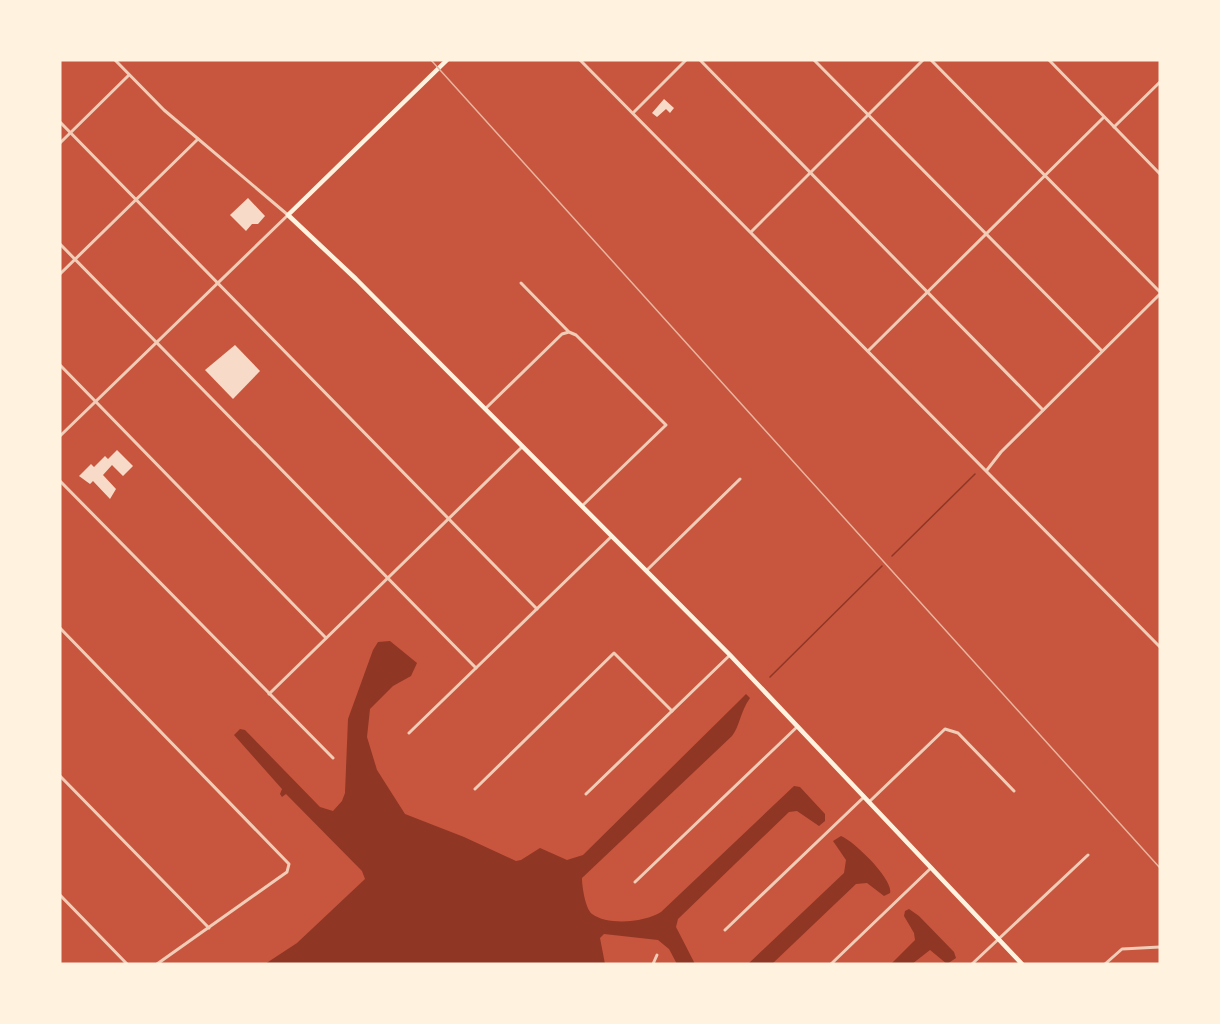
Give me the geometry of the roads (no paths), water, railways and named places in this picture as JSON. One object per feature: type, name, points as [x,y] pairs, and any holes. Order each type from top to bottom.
[{"type":"main road","points":[[447,60],[288,215],[485,409],[730,656],[1022,964]]},
{"type":"street","points":[[60,436],[288,215],[198,138],[115,60]]},
{"type":"street","points":[[580,60],[1160,647]]},
{"type":"street","points":[[633,113],[686,60]]},
{"type":"street","points":[[700,60],[1043,410]]},
{"type":"street","points":[[814,60],[1102,351]]},
{"type":"street","points":[[751,232],[923,60]]},
{"type":"street","points":[[931,60],[1160,293],[1043,410],[987,471]]},
{"type":"street","points":[[1051,61],[1160,174]]},
{"type":"street","points":[[60,143],[129,75]]},
{"type":"street","points":[[1114,127],[1160,82]]},
{"type":"street","points":[[868,351],[1104,117]]},
{"type":"street","points":[[60,122],[537,609]]},
{"type":"street","points":[[60,274],[198,138]]},
{"type":"street","points":[[60,244],[476,668]]},
{"type":"street","points":[[521,283],[666,425],[582,506]]},
{"type":"street","points":[[485,409],[562,334],[569,332]]},
{"type":"street","points":[[60,365],[326,638]]},
{"type":"street","points":[[269,694],[522,447]]},
{"type":"street","points":[[646,571],[740,479]]},
{"type":"street","points":[[60,481],[333,758]]},
{"type":"street","points":[[409,733],[612,536]]},
{"type":"street","points":[[60,628],[288,861],[287,872],[157,964]]},
{"type":"street","points":[[476,789],[615,653],[672,711]]},
{"type":"street","points":[[586,794],[730,656]]},
{"type":"street","points":[[635,882],[798,726]]},
{"type":"street","points":[[726,930],[867,798],[945,729],[958,732],[1014,791]]},
{"type":"street","points":[[60,776],[209,928]]},
{"type":"street","points":[[972,964],[1088,855]]},
{"type":"street","points":[[831,964],[932,867]]},
{"type":"street","points":[[60,895],[127,964]]},
{"type":"street","points":[[1105,964],[1122,949],[1160,946]]},
{"type":"street","points":[[653,964],[657,955]]},
{"type":"waterway","points":[[892,556],[975,474]]},
{"type":"waterway","points":[[770,677],[882,566]]},
{"type":"railway","points":[[431,60],[1160,868]]}]
